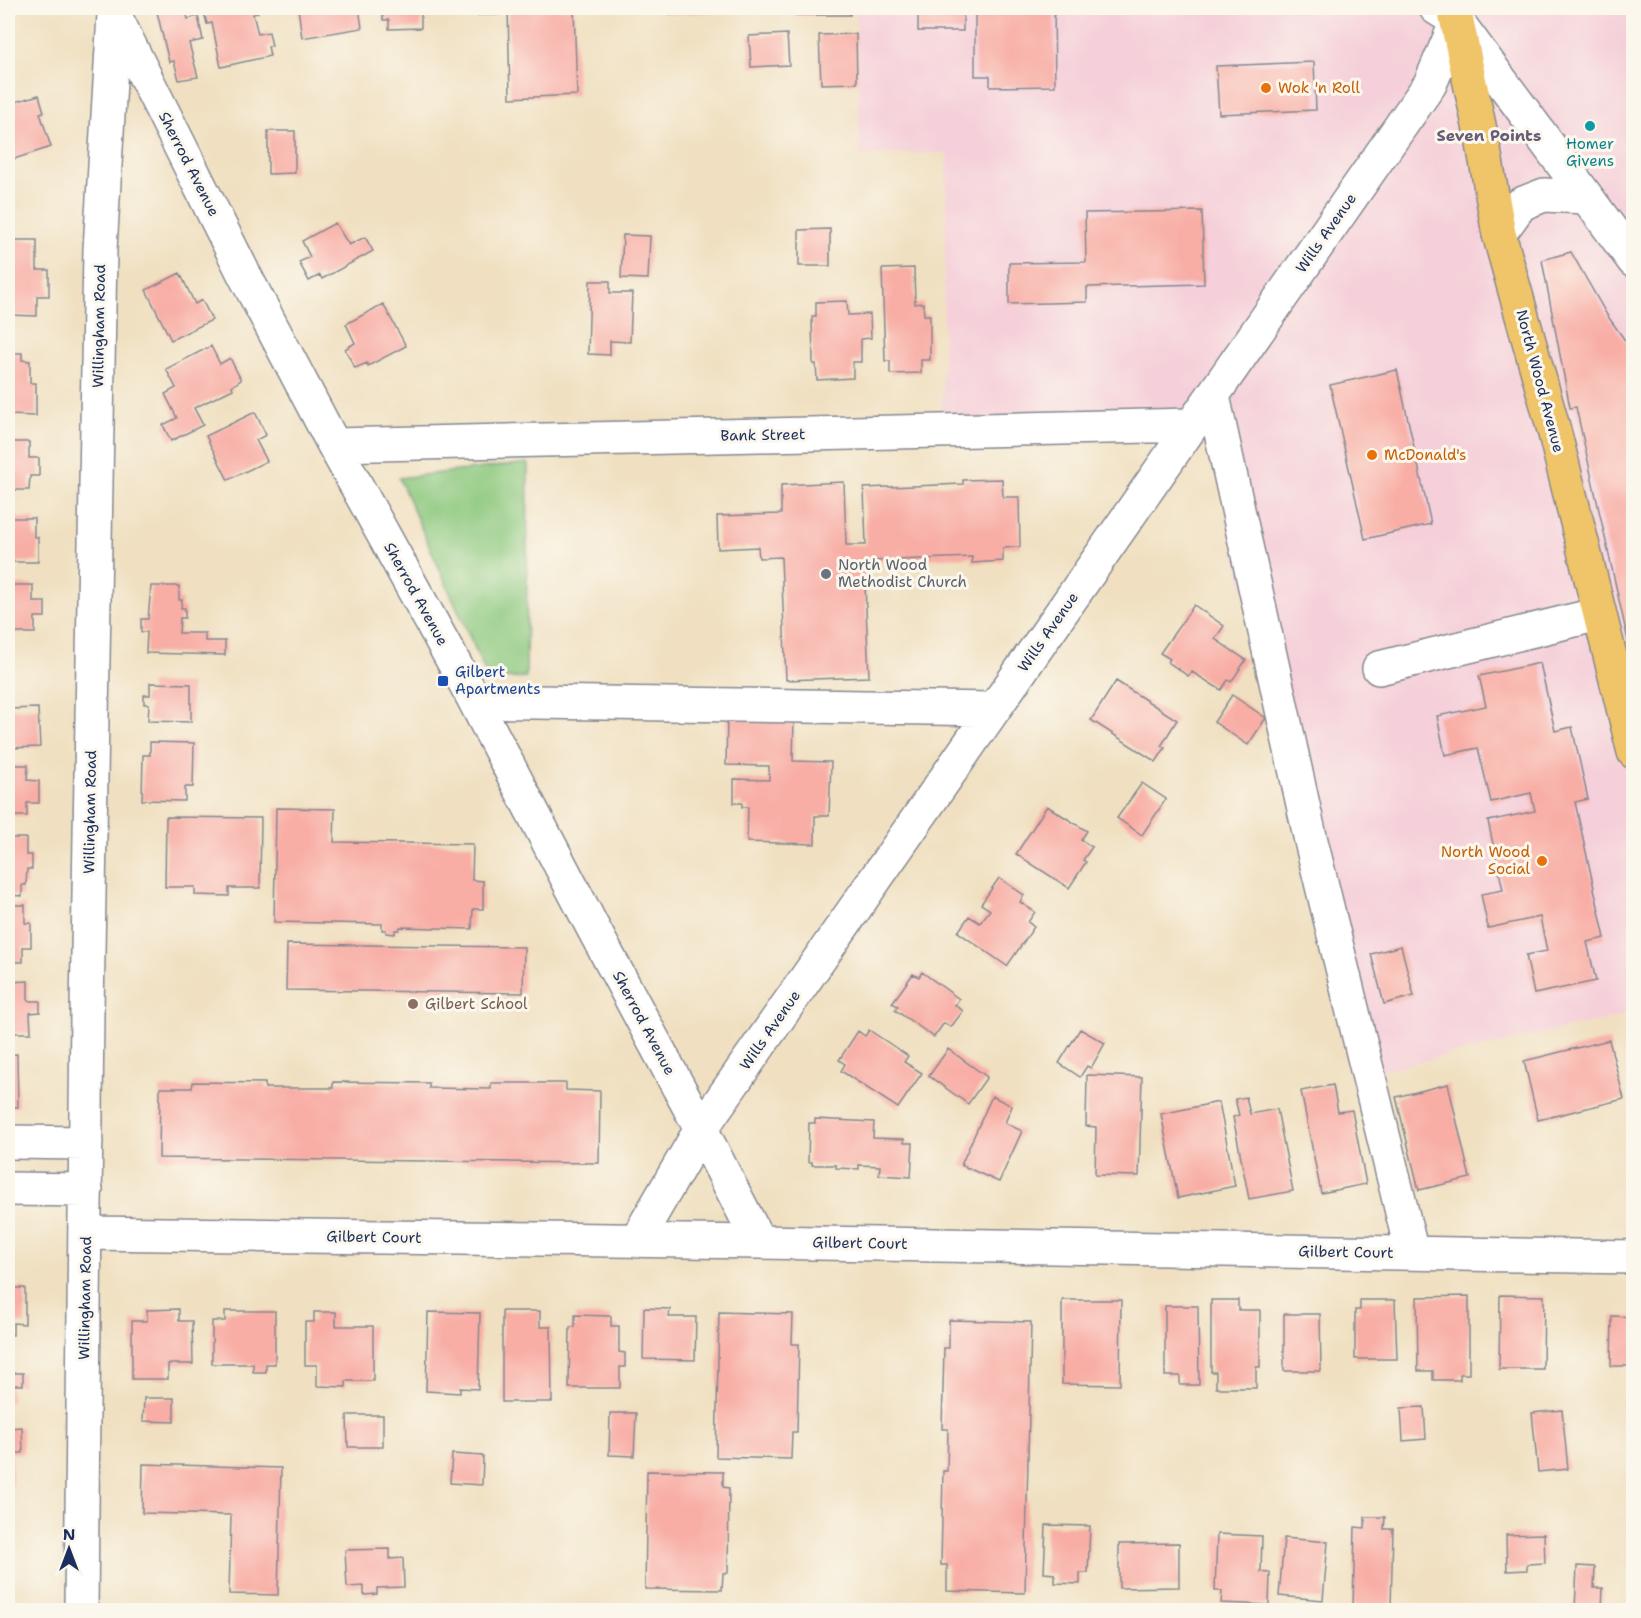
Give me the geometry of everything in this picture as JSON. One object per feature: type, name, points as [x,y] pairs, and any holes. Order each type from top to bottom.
[{"type":"main road","name":"North Wood Avenue","points":[[1455,11],[1499,234],[1555,434],[1634,752]]},
{"type":"street","name":"Sherrod Avenue","points":[[113,11],[244,274],[334,445],[475,701],[592,928],[701,1128],[759,1242]]},
{"type":"street","name":"Willingham Road","points":[[81,1611],[100,261],[113,11]]},
{"type":"street","points":[[1455,11],[1634,261]]},
{"type":"street","name":"Wills Avenue","points":[[636,1241],[701,1128],[1430,84],[1455,11]]},
{"type":"street","points":[[1499,234],[1521,204],[1544,195],[1587,197]]},
{"type":"street","points":[[1213,396],[1311,841],[1412,1253]]},
{"type":"street","name":"Bank Street","points":[[334,445],[1192,425]]},
{"type":"street","points":[[1379,668],[1599,614]]},
{"type":"street","points":[[475,701],[994,709]]},
{"type":"street","points":[[8,1142],[86,1143]]},
{"type":"street","points":[[8,1189],[86,1190]]},
{"type":"street","name":"Gilbert Court","points":[[86,1233],[1634,1257]]},
{"type":"shaded area","points":[[856,8],[1633,8],[1633,1013],[1352,1077],[1348,1048],[1207,429],[939,436],[942,399],[947,153],[860,155]]},
{"type":"green space","points":[[528,463],[526,677],[489,680],[399,478]]},
{"type":"building","points":[[156,8],[185,8],[188,19],[198,16],[203,40],[189,43],[198,77],[179,80],[174,61],[169,62]]},
{"type":"building","points":[[203,8],[257,8],[258,13],[253,14],[258,34],[269,32],[272,46],[268,46],[270,56],[221,67],[212,23],[207,24]]},
{"type":"building","points":[[298,8],[359,8],[362,28],[302,38]]},
{"type":"building","points":[[383,8],[421,8],[421,28],[389,29],[389,20],[383,20]]},
{"type":"building","points":[[476,8],[497,8],[497,15],[477,15]]},
{"type":"building","points":[[508,8],[574,8],[577,95],[510,98]]},
{"type":"building","points":[[668,8],[712,8],[712,12],[668,14]]},
{"type":"building","points":[[795,8],[850,8],[850,15],[795,15]]},
{"type":"building","points":[[918,8],[963,8],[963,31],[918,31]]},
{"type":"building","points":[[975,8],[1054,8],[1055,86],[990,87],[990,76],[975,76]]},
{"type":"building","points":[[787,34],[789,65],[751,67],[749,36]]},
{"type":"building","points":[[856,34],[857,83],[821,84],[819,35]]},
{"type":"building","name":"Wok 'n Roll","points":[[1314,62],[1316,110],[1219,114],[1216,66]]},
{"type":"building","points":[[39,95],[44,112],[40,113],[51,147],[8,161],[8,111],[10,111],[8,104]]},
{"type":"building","points":[[268,131],[295,131],[295,173],[268,174]]},
{"type":"building","points":[[1202,211],[1204,284],[1087,287],[1087,302],[1009,304],[1009,263],[1086,262],[1085,213]]},
{"type":"building","points":[[335,223],[349,245],[365,237],[373,251],[322,279],[320,275],[309,281],[299,262],[310,257],[302,241]]},
{"type":"building","points":[[830,229],[830,266],[799,266],[799,230]]},
{"type":"building","points":[[623,235],[650,236],[648,279],[621,278]]},
{"type":"building","points":[[8,240],[37,240],[37,270],[49,270],[49,296],[37,296],[37,316],[8,315]]},
{"type":"building","points":[[1571,252],[1607,315],[1634,353],[1634,644],[1629,645],[1576,407],[1570,408],[1542,260]]},
{"type":"building","points":[[914,268],[915,304],[923,303],[924,315],[930,315],[930,360],[921,360],[921,373],[890,374],[890,361],[885,361],[882,269]]},
{"type":"building","points":[[180,273],[195,304],[202,300],[212,320],[171,340],[146,290]]},
{"type":"building","points":[[590,281],[610,281],[610,293],[632,293],[630,342],[610,341],[610,355],[588,354]]},
{"type":"building","points":[[847,301],[848,315],[870,314],[871,338],[861,339],[861,362],[853,362],[853,378],[817,380],[816,364],[813,364],[812,316],[816,316],[816,302]]},
{"type":"building","points":[[383,304],[406,346],[368,366],[367,363],[355,368],[345,349],[355,343],[346,324]]},
{"type":"building","points":[[211,346],[220,364],[230,358],[241,380],[232,386],[233,389],[194,408],[203,425],[171,441],[163,425],[177,418],[165,394],[176,388],[166,369]]},
{"type":"building","points":[[8,353],[22,353],[22,360],[30,361],[30,383],[36,383],[36,416],[8,415]]},
{"type":"building","points":[[1397,370],[1431,524],[1365,539],[1330,385]]},
{"type":"building","points":[[255,412],[266,435],[256,440],[267,461],[228,480],[206,436]]},
{"type":"building","points":[[8,442],[29,442],[29,458],[39,458],[39,476],[30,476],[29,490],[8,490]]},
{"type":"building","name":"North Wood Methodist Church","points":[[1002,479],[1003,497],[1019,497],[1020,547],[1003,548],[1003,561],[972,563],[972,557],[869,561],[870,584],[865,585],[869,677],[786,680],[781,557],[759,558],[758,547],[718,549],[717,516],[781,514],[781,485],[844,482],[846,545],[866,545],[864,488],[963,484],[963,480]]},
{"type":"building","points":[[8,518],[34,518],[34,537],[38,537],[38,562],[8,562]]},
{"type":"building","points":[[8,585],[33,585],[33,602],[45,602],[45,617],[35,617],[35,633],[8,633]]},
{"type":"building","points":[[151,586],[179,586],[179,600],[182,600],[181,608],[185,608],[185,618],[180,618],[179,633],[205,633],[205,641],[225,641],[225,655],[146,653],[147,632],[141,632],[141,619],[148,619]]},
{"type":"building","points":[[1194,605],[1224,626],[1215,639],[1246,660],[1231,682],[1228,680],[1221,690],[1192,672],[1188,676],[1168,662],[1170,659],[1160,653]]},
{"type":"building","points":[[1540,663],[1555,731],[1572,727],[1588,799],[1575,802],[1605,938],[1587,942],[1596,981],[1534,994],[1526,955],[1547,951],[1540,917],[1488,928],[1481,894],[1503,890],[1488,821],[1535,811],[1531,793],[1491,802],[1478,748],[1445,755],[1437,716],[1486,706],[1479,676]]},
{"type":"building","points":[[1116,681],[1177,720],[1161,746],[1165,748],[1156,762],[1091,720]]},
{"type":"building","points":[[150,683],[191,684],[191,722],[148,721],[149,704],[144,704],[144,695],[150,695]]},
{"type":"building","points":[[1232,695],[1266,718],[1248,745],[1214,722]]},
{"type":"building","points":[[38,708],[40,747],[8,748],[8,709]]},
{"type":"building","points":[[727,717],[794,719],[793,761],[831,762],[829,816],[815,816],[815,844],[747,842],[748,807],[742,807],[742,803],[734,803],[734,779],[769,780],[769,766],[726,765]]},
{"type":"building","points":[[150,742],[194,743],[193,787],[185,787],[185,801],[142,800],[143,755],[150,755]]},
{"type":"building","points":[[8,765],[28,765],[27,780],[39,781],[39,803],[27,803],[27,816],[8,816]]},
{"type":"building","points":[[1142,783],[1166,799],[1142,835],[1117,818]]},
{"type":"building","points":[[1047,806],[1087,831],[1081,840],[1092,847],[1083,860],[1086,862],[1069,888],[1016,854]]},
{"type":"building","points":[[276,808],[335,809],[334,842],[473,844],[472,880],[483,881],[483,909],[473,909],[472,929],[400,927],[399,930],[395,930],[395,934],[382,930],[382,924],[274,922]]},
{"type":"building","points":[[166,817],[261,818],[260,888],[229,888],[229,896],[195,895],[195,887],[165,887]]},
{"type":"building","points":[[8,838],[26,838],[26,855],[32,855],[32,869],[27,869],[26,885],[22,885],[22,896],[8,895]]},
{"type":"building","points":[[999,878],[1024,895],[1020,902],[1035,912],[1028,922],[1034,927],[1007,966],[958,932],[969,916],[980,923],[990,910],[981,904]]},
{"type":"building","points":[[8,905],[25,905],[25,923],[31,923],[31,947],[23,947],[23,962],[13,962],[12,973],[8,973]]},
{"type":"building","points":[[287,944],[524,947],[523,993],[286,990]]},
{"type":"building","points":[[1401,946],[1414,996],[1384,1004],[1371,954]]},
{"type":"building","points":[[922,972],[959,999],[955,1005],[963,1011],[951,1027],[944,1023],[934,1037],[895,1010],[898,1006],[892,1003],[913,974],[919,977]]},
{"type":"building","points":[[28,981],[28,1001],[40,1001],[40,1012],[30,1013],[31,1033],[8,1033],[8,982]]},
{"type":"building","points":[[1080,1029],[1105,1043],[1091,1068],[1087,1066],[1080,1077],[1059,1063]]},
{"type":"building","points":[[869,1030],[908,1056],[904,1062],[922,1073],[898,1108],[841,1071],[845,1064],[839,1060],[858,1031],[865,1036]]},
{"type":"building","points":[[1609,1040],[1624,1099],[1538,1120],[1524,1061]]},
{"type":"building","points":[[948,1049],[987,1077],[968,1104],[929,1076]]},
{"type":"building","points":[[17,1054],[18,1107],[8,1107],[8,1055]]},
{"type":"building","points":[[1087,1075],[1142,1077],[1139,1176],[1095,1175],[1096,1127],[1086,1126]]},
{"type":"building","points":[[193,1082],[265,1083],[265,1088],[333,1088],[333,1082],[429,1083],[429,1088],[491,1089],[491,1083],[566,1083],[566,1090],[600,1091],[599,1163],[159,1158],[160,1088],[192,1088]]},
{"type":"building","points":[[1448,1084],[1470,1178],[1419,1190],[1396,1097]]},
{"type":"building","points":[[1333,1085],[1338,1112],[1352,1110],[1366,1184],[1321,1193],[1301,1091]]},
{"type":"building","points":[[992,1096],[1012,1106],[1005,1123],[1022,1131],[999,1182],[961,1165]]},
{"type":"building","points":[[1246,1097],[1250,1114],[1277,1109],[1293,1191],[1249,1199],[1233,1117],[1239,1115],[1235,1099]]},
{"type":"building","points":[[1219,1102],[1235,1186],[1178,1198],[1161,1114]]},
{"type":"building","points":[[815,1119],[874,1122],[873,1138],[904,1139],[904,1143],[913,1143],[911,1177],[879,1175],[880,1166],[859,1165],[859,1169],[836,1168],[836,1165],[812,1165],[812,1162],[808,1162],[809,1123],[815,1123]]},
{"type":"building","points":[[8,1235],[11,1235],[10,1276],[8,1276]]},
{"type":"building","points":[[8,1288],[25,1288],[25,1324],[13,1323],[13,1335],[8,1335]]},
{"type":"building","points":[[1500,1295],[1544,1296],[1543,1369],[1499,1369]]},
{"type":"building","points":[[1469,1296],[1469,1374],[1460,1374],[1460,1380],[1433,1380],[1433,1371],[1418,1371],[1417,1297]]},
{"type":"building","points":[[1062,1300],[1121,1300],[1120,1385],[1062,1384]]},
{"type":"building","points":[[1211,1300],[1238,1300],[1238,1310],[1260,1310],[1260,1367],[1256,1367],[1256,1388],[1216,1388],[1216,1372],[1211,1372]]},
{"type":"building","points":[[1360,1300],[1395,1300],[1397,1359],[1355,1359],[1355,1310],[1360,1310]]},
{"type":"building","points":[[1165,1306],[1198,1306],[1199,1385],[1180,1385],[1180,1376],[1165,1376]]},
{"type":"building","points":[[644,1308],[670,1309],[669,1317],[696,1317],[695,1360],[643,1359]]},
{"type":"building","points":[[179,1309],[179,1321],[192,1321],[193,1364],[168,1364],[168,1379],[132,1379],[132,1321],[147,1321],[147,1310]]},
{"type":"building","points":[[225,1311],[275,1311],[275,1364],[266,1364],[266,1372],[253,1372],[253,1364],[212,1364],[212,1321],[225,1321]]},
{"type":"building","points":[[502,1311],[540,1311],[540,1327],[551,1327],[552,1402],[502,1402]]},
{"type":"building","points":[[314,1312],[336,1312],[336,1326],[373,1326],[373,1381],[346,1381],[346,1387],[317,1386],[317,1365],[305,1365],[305,1322],[314,1322]]},
{"type":"building","points":[[428,1312],[480,1313],[478,1389],[460,1388],[460,1393],[426,1391]]},
{"type":"building","points":[[719,1312],[793,1314],[792,1344],[799,1344],[797,1432],[792,1432],[791,1459],[716,1457]]},
{"type":"building","points":[[1284,1314],[1320,1314],[1321,1371],[1284,1371]]},
{"type":"building","points":[[575,1315],[611,1316],[611,1326],[619,1326],[619,1352],[625,1353],[625,1367],[620,1367],[620,1388],[569,1388],[570,1327],[575,1327]]},
{"type":"building","points":[[1612,1316],[1634,1317],[1634,1366],[1611,1366]]},
{"type":"building","points":[[949,1320],[1031,1322],[1025,1593],[947,1591],[947,1565],[941,1565],[943,1471],[947,1471],[948,1429],[942,1429],[944,1348],[949,1348]]},
{"type":"building","points":[[8,1373],[23,1373],[23,1385],[10,1385],[11,1402],[8,1402]]},
{"type":"building","points":[[144,1398],[174,1398],[174,1422],[143,1421]]},
{"type":"building","points":[[1424,1407],[1426,1439],[1403,1441],[1401,1408]]},
{"type":"building","points":[[1562,1410],[1568,1469],[1538,1472],[1532,1413]]},
{"type":"building","points":[[610,1413],[636,1413],[634,1456],[609,1455]]},
{"type":"building","points":[[347,1415],[383,1415],[383,1447],[348,1447]]},
{"type":"building","points":[[22,1427],[23,1453],[11,1453],[12,1486],[8,1487],[8,1428]]},
{"type":"building","points":[[452,1454],[483,1456],[482,1485],[450,1483]]},
{"type":"building","points":[[143,1464],[281,1468],[278,1595],[229,1594],[231,1515],[142,1513]]},
{"type":"building","points":[[647,1471],[723,1472],[723,1487],[729,1488],[728,1573],[723,1573],[722,1590],[645,1589]]},
{"type":"building","points":[[1365,1517],[1385,1517],[1384,1529],[1393,1529],[1391,1607],[1353,1606],[1355,1527],[1365,1528]]},
{"type":"building","points":[[1046,1525],[1090,1526],[1088,1573],[1080,1573],[1080,1584],[1055,1583],[1055,1574],[1044,1573]]},
{"type":"building","points":[[1217,1534],[1262,1536],[1261,1572],[1270,1573],[1269,1605],[1221,1603],[1222,1591],[1215,1591]]},
{"type":"building","points":[[1544,1534],[1545,1563],[1527,1564],[1527,1570],[1507,1571],[1506,1535]]},
{"type":"building","points":[[1284,1538],[1328,1542],[1323,1600],[1279,1596]]},
{"type":"building","points":[[1179,1543],[1179,1587],[1119,1588],[1119,1544]]},
{"type":"building","points":[[390,1549],[390,1559],[403,1558],[404,1587],[377,1588],[377,1594],[364,1595],[364,1586],[347,1587],[345,1550]]},
{"type":"building","points":[[1577,1566],[1595,1567],[1594,1588],[1603,1588],[1602,1609],[1575,1610]]},
{"type":"place","name":"Wok 'n Roll","points":[[1266,88]]},
{"type":"place","name":"Homer Givens","points":[[1590,126]]},
{"type":"place","name":"McDonald's","points":[[1372,455]]},
{"type":"place","name":"North Wood Methodist Church","points":[[826,574]]},
{"type":"place","name":"Gilbert Apartments","points":[[443,681]]},
{"type":"place","name":"North Wood Social","points":[[1542,861]]},
{"type":"place","name":"Gilbert School","points":[[413,1004]]},
{"type":"district","name":"Seven Points","points":[[1489,135]]}]
